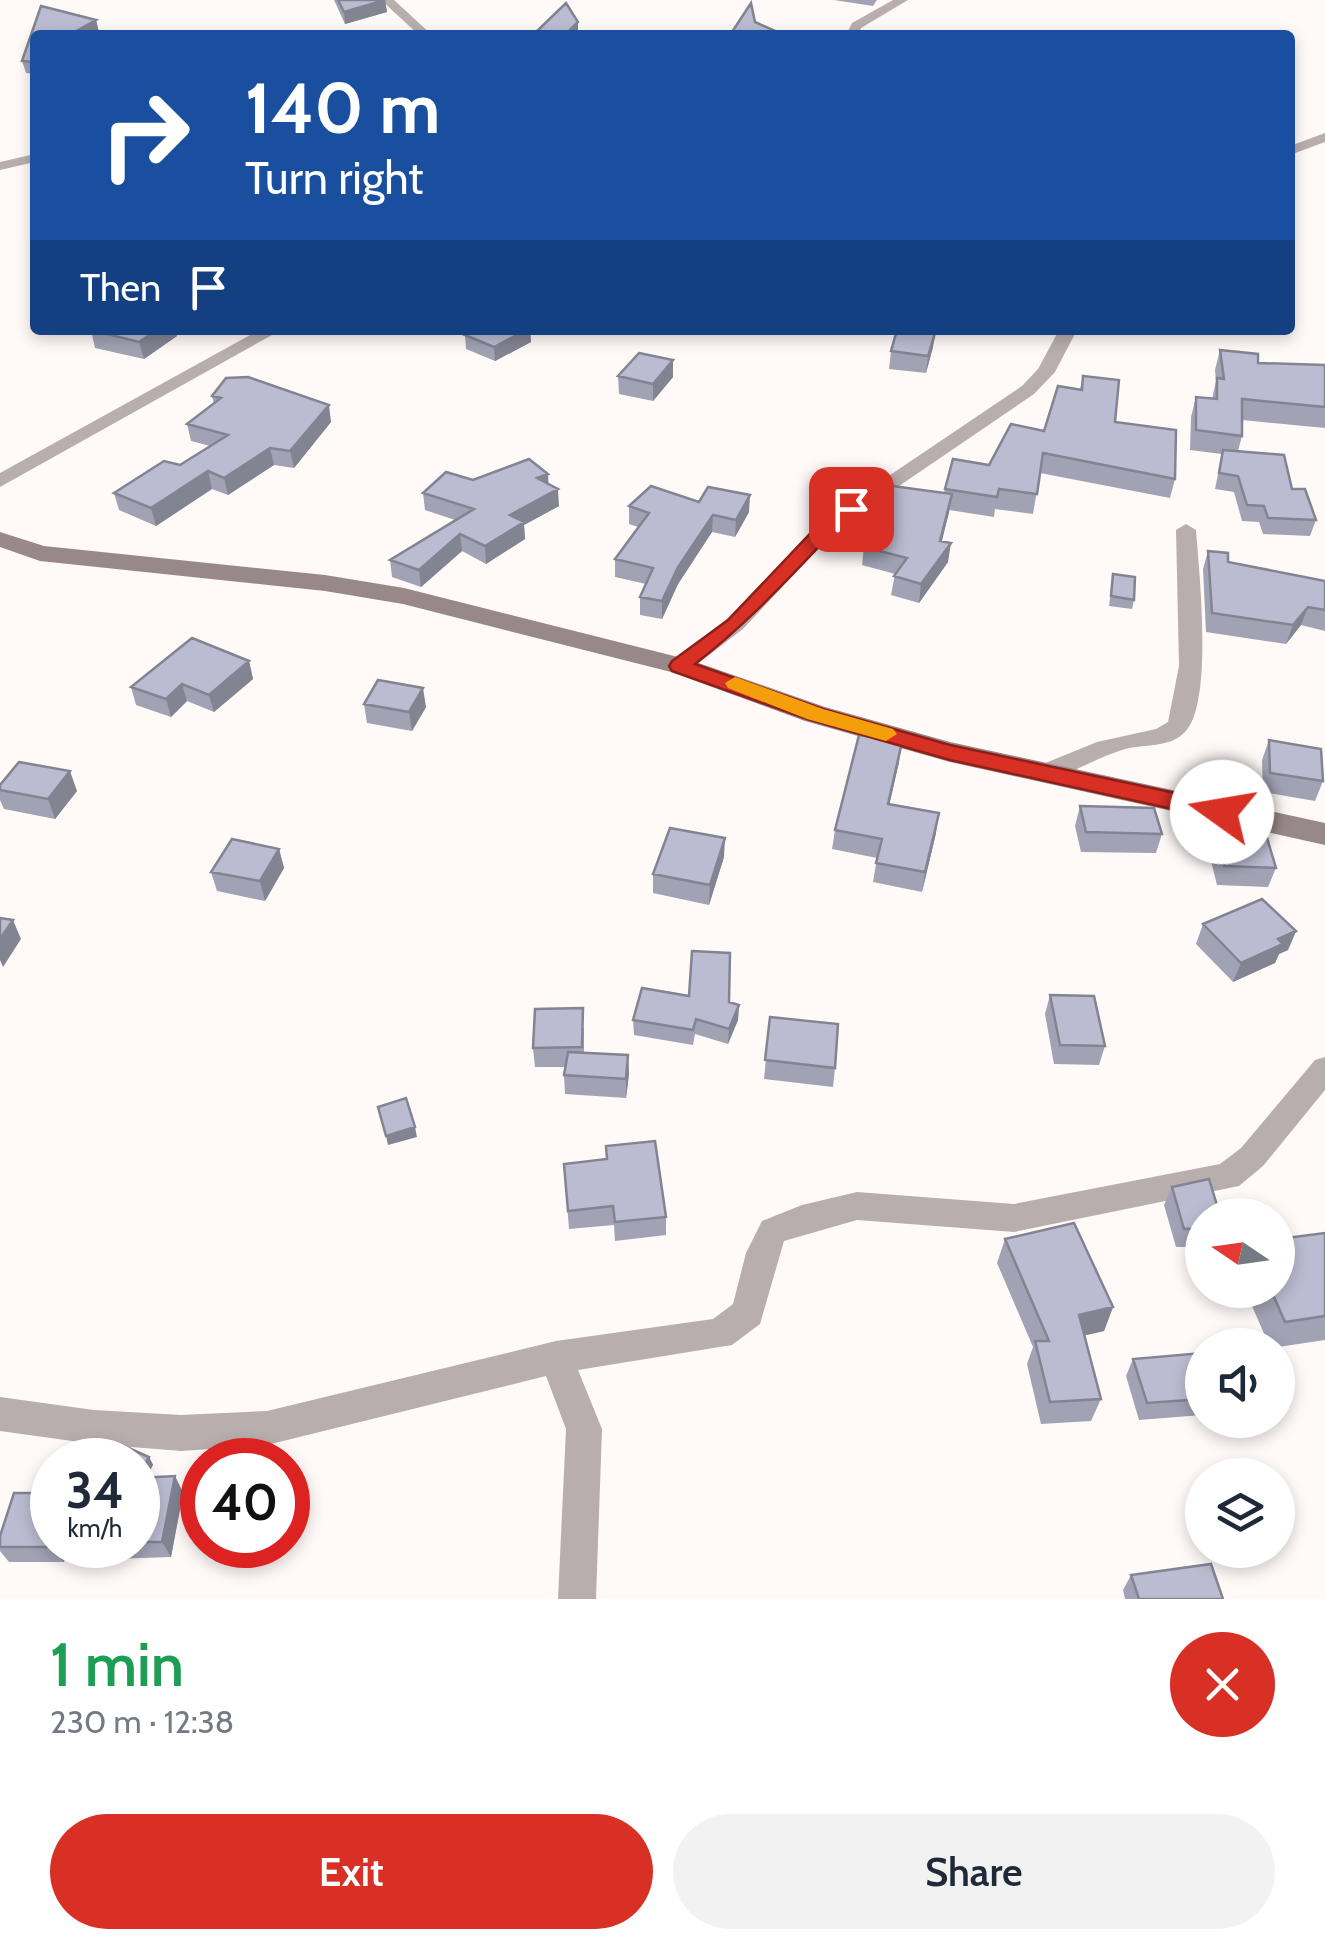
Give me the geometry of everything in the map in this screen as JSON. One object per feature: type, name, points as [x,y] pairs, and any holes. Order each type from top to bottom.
[{"type":"street","points":[[387,0],[420,30]]},
{"type":"street","points":[[854,30],[902,0]]},
{"type":"street","points":[[1295,149],[1325,136]]},
{"type":"street","points":[[0,166],[30,159]]},
{"type":"street","points":[[0,481],[263,335]]},
{"type":"street","points":[[680,666],[735,624],[829,525],[1028,390],[1046,372],[1065,335]]},
{"type":"street","points":[[1046,772],[1124,742],[1164,736],[1180,726],[1188,710],[1189,692],[1186,530]]},
{"type":"street","points":[[0,539],[40,553],[325,583],[404,596],[680,666],[815,714],[950,752],[1325,834]]},
{"type":"street","points":[[0,1414],[94,1427],[181,1433],[267,1428],[556,1357],[720,1334],[748,1313],[762,1253],[773,1232],[802,1219],[856,1206],[1014,1218],[1228,1176],[1252,1157],[1325,1068]]},
{"type":"street","points":[[556,1357],[584,1429],[577,1599]]},
{"type":"building","points":[[338,0],[385,0],[344,12]]},
{"type":"building","points":[[566,3],[578,22],[570,30],[538,30]]},
{"type":"building","points":[[751,3],[755,22],[773,30],[733,30]]},
{"type":"building","points":[[41,6],[96,20],[78,30],[33,30]]},
{"type":"building","points":[[30,38],[30,62],[22,61]]},
{"type":"building","points":[[111,335],[150,335],[139,342]]},
{"type":"building","points":[[465,335],[517,335],[494,347]]},
{"type":"building","points":[[896,335],[934,335],[928,356],[891,351]]},
{"type":"building","points":[[1220,350],[1258,354],[1258,363],[1325,365],[1325,407],[1242,399],[1242,436],[1196,430],[1196,397],[1217,399],[1217,378],[1224,379]]},
{"type":"building","points":[[639,353],[673,360],[653,384],[618,376]]},
{"type":"building","points":[[1083,376],[1119,380],[1115,422],[1176,430],[1175,479],[1043,453],[1037,494],[999,489],[997,497],[945,489],[953,459],[989,465],[1011,424],[1044,431],[1058,386],[1082,390]]},
{"type":"building","points":[[248,377],[329,405],[290,451],[270,448],[224,478],[208,471],[151,508],[114,493],[164,461],[180,465],[228,435],[187,424],[221,398],[212,396],[226,378]]},
{"type":"building","points":[[1223,450],[1284,455],[1292,489],[1305,489],[1316,520],[1268,518],[1264,506],[1247,505],[1238,476],[1219,473]]},
{"type":"building","points":[[529,459],[548,474],[537,478],[558,489],[510,515],[524,522],[485,546],[460,534],[419,570],[390,560],[474,509],[423,493],[446,472],[473,480]]},
{"type":"building","points":[[885,485],[952,494],[940,541],[951,543],[921,584],[894,576],[907,558],[864,547]]},
{"type":"building","points":[[651,486],[699,502],[708,487],[750,495],[736,520],[713,515],[678,567],[662,601],[640,597],[653,568],[615,559],[649,513],[629,506]]},
{"type":"building","points":[[1208,551],[1228,553],[1228,562],[1325,581],[1325,610],[1308,607],[1293,625],[1212,613]]},
{"type":"building","points":[[1113,574],[1135,577],[1134,600],[1111,596]]},
{"type":"building","points":[[192,638],[249,661],[209,695],[182,684],[166,699],[131,687]]},
{"type":"building","points":[[378,680],[423,688],[409,712],[364,704]]},
{"type":"building","points":[[859,735],[902,742],[888,804],[939,813],[925,872],[876,863],[882,839],[835,830]]},
{"type":"building","points":[[1269,740],[1321,749],[1323,781],[1270,773]]},
{"type":"building","points":[[19,762],[70,771],[48,799],[0,790]]},
{"type":"building","points":[[1080,806],[1154,808],[1162,834],[1086,832]]},
{"type":"building","points":[[1213,826],[1264,828],[1276,868],[1224,866]]},
{"type":"building","points":[[670,828],[725,838],[710,885],[653,874]]},
{"type":"building","points":[[232,839],[279,849],[260,881],[211,872]]},
{"type":"building","points":[[1262,899],[1296,931],[1278,939],[1283,944],[1241,963],[1203,924]]},
{"type":"building","points":[[0,918],[13,920],[0,939]]},
{"type":"building","points":[[692,951],[730,953],[729,1002],[739,1005],[729,1029],[696,1019],[693,1030],[633,1020],[642,988],[689,996]]},
{"type":"building","points":[[1050,995],[1094,996],[1105,1046],[1060,1045]]},
{"type":"building","points":[[583,1008],[582,1047],[533,1048],[535,1009]]},
{"type":"building","points":[[770,1017],[838,1024],[835,1068],[765,1060]]},
{"type":"building","points":[[568,1052],[628,1055],[626,1079],[564,1075]]},
{"type":"building","points":[[406,1098],[415,1127],[386,1136],[378,1107]]},
{"type":"building","points":[[655,1141],[666,1217],[615,1222],[613,1206],[568,1211],[564,1164],[607,1159],[606,1146]]},
{"type":"building","points":[[1209,1179],[1215,1198],[1185,1198],[1184,1229],[1172,1187]]},
{"type":"building","points":[[1074,1223],[1113,1307],[1079,1315],[1101,1399],[1050,1402],[1035,1341],[1049,1341],[1005,1239]]},
{"type":"building","points":[[1325,1233],[1325,1316],[1285,1322],[1279,1308],[1295,1308],[1295,1237]]},
{"type":"building","points":[[1185,1354],[1185,1400],[1147,1403],[1133,1359]]},
{"type":"building","points":[[175,1476],[162,1542],[160,1542],[160,1477]]},
{"type":"building","points":[[14,1493],[30,1493],[30,1547],[0,1547]]},
{"type":"building","points":[[1212,1568],[1223,1599],[1139,1599],[1131,1575]]},
{"type":"slow traffic","points":[[735,683],[815,714],[886,734]]},
{"type":"route","points":[[851,509],[829,525],[735,624],[680,666],[815,714],[950,752],[1222,812]]}]
